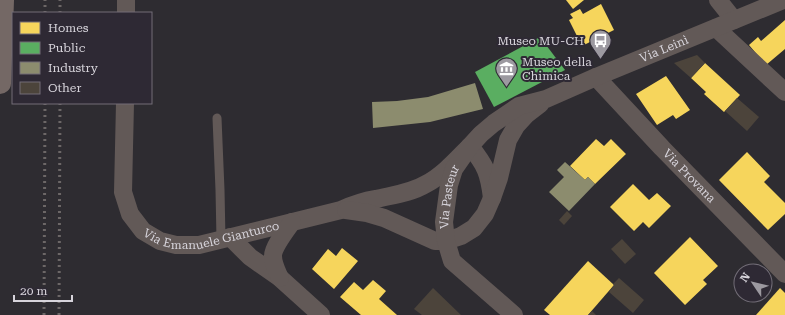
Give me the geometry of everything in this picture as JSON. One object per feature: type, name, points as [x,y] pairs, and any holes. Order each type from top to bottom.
[{"type":"highway","points":[[0,83],[3,0]]},
{"type":"street","points":[[126,0],[126,12]]},
{"type":"street","points":[[718,0],[734,20]]},
{"type":"street","name":"Via Leinì","points":[[546,99],[783,0]]},
{"type":"street","points":[[716,28],[785,92]]},
{"type":"street","name":"Via Provana","points":[[596,77],[662,148],[785,274]]},
{"type":"street","points":[[341,210],[367,213],[384,218],[435,241],[446,241],[462,236],[474,228],[485,214],[499,178],[508,140],[516,126],[527,114],[546,99]]},
{"type":"street","name":"Via Pasteur","points":[[514,315],[452,261],[446,241],[444,222],[449,185],[454,169],[470,146],[481,134],[519,106],[546,99]]},
{"type":"street","name":"Via Emanuele Gianturco","points":[[125,104],[124,192],[130,214],[143,231],[160,241],[176,245],[199,245],[341,210]]},
{"type":"street","points":[[341,210],[360,203],[405,192],[426,184],[441,174],[470,146],[480,158],[487,171],[490,180],[492,198]]},
{"type":"street","points":[[280,278],[274,266],[273,255],[275,248],[292,222]]},
{"type":"street","points":[[225,238],[280,278],[321,315]]},
{"type":"lane","points":[[217,118],[220,190],[225,238]]},
{"type":"building: Homes","points":[[566,0],[584,0],[573,9]]},
{"type":"building: Homes","points":[[601,4],[614,30],[582,46],[569,20],[573,18],[570,14],[580,9],[583,14]]},
{"type":"building: Homes","points":[[785,20],[785,49],[766,65],[749,45],[758,37],[761,41]]},
{"type":"building: Homes","points":[[705,63],[740,95],[724,112],[704,94],[706,92],[691,78]]},
{"type":"building: Homes","points":[[666,76],[690,110],[676,119],[673,115],[657,125],[636,94]]},
{"type":"building: Homes","points":[[596,139],[604,146],[611,139],[626,154],[595,184],[588,177],[585,180],[570,166]]},
{"type":"building: Homes","points":[[747,152],[770,176],[764,182],[785,203],[785,214],[768,230],[719,180]]},
{"type":"building: Homes","points":[[633,184],[649,200],[657,193],[671,206],[649,228],[643,222],[634,231],[610,207]]},
{"type":"building: Homes","points":[[690,237],[718,266],[703,280],[707,284],[685,305],[654,273]]},
{"type":"building: Homes","points":[[342,248],[358,261],[334,289],[312,269],[328,249],[336,256]]},
{"type":"building: Homes","points":[[588,261],[614,285],[588,315],[550,315],[544,310]]},
{"type":"building: Homes","points":[[373,280],[386,291],[379,299],[397,315],[361,315],[340,297],[354,282],[363,290]]},
{"type":"building: Homes","points":[[780,288],[785,293],[785,315],[756,315],[767,303],[773,303],[773,296]]},
{"type":"building: Public","name":"Museo della Chimica","points":[[540,37],[565,70],[494,107],[475,72]]},
{"type":"building: Industry","points":[[475,83],[483,109],[430,122],[373,128],[372,102],[397,101],[428,97]]},
{"type":"building: Industry","points":[[565,162],[585,180],[588,177],[595,184],[569,211],[549,192],[564,177],[557,170]]},
{"type":"building: Other","points":[[697,55],[705,63],[691,78],[674,63]]},
{"type":"building: Other","points":[[737,98],[759,117],[747,131],[725,111]]},
{"type":"building: Other","points":[[567,211],[572,216],[564,225],[559,220]]},
{"type":"building: Other","points":[[622,239],[636,254],[625,264],[611,249]]},
{"type":"building: Other","points":[[619,278],[644,300],[633,313],[609,292],[614,285],[613,284]]},
{"type":"building: Other","points":[[433,288],[461,315],[422,315],[414,309]]},
{"type":"building: Other","points":[[592,311],[596,315],[588,315]]},
{"type":"railway","points":[[45,0],[45,12]]},
{"type":"railway","points":[[60,0],[60,12]]},
{"type":"railway","points":[[44,315],[45,104]]},
{"type":"railway","points":[[59,315],[60,104]]},
{"type":"place","name":"Museo MU-CH","points":[[600,60]]},
{"type":"place","name":"Museo della Chimica","points":[[506,88]]}]
